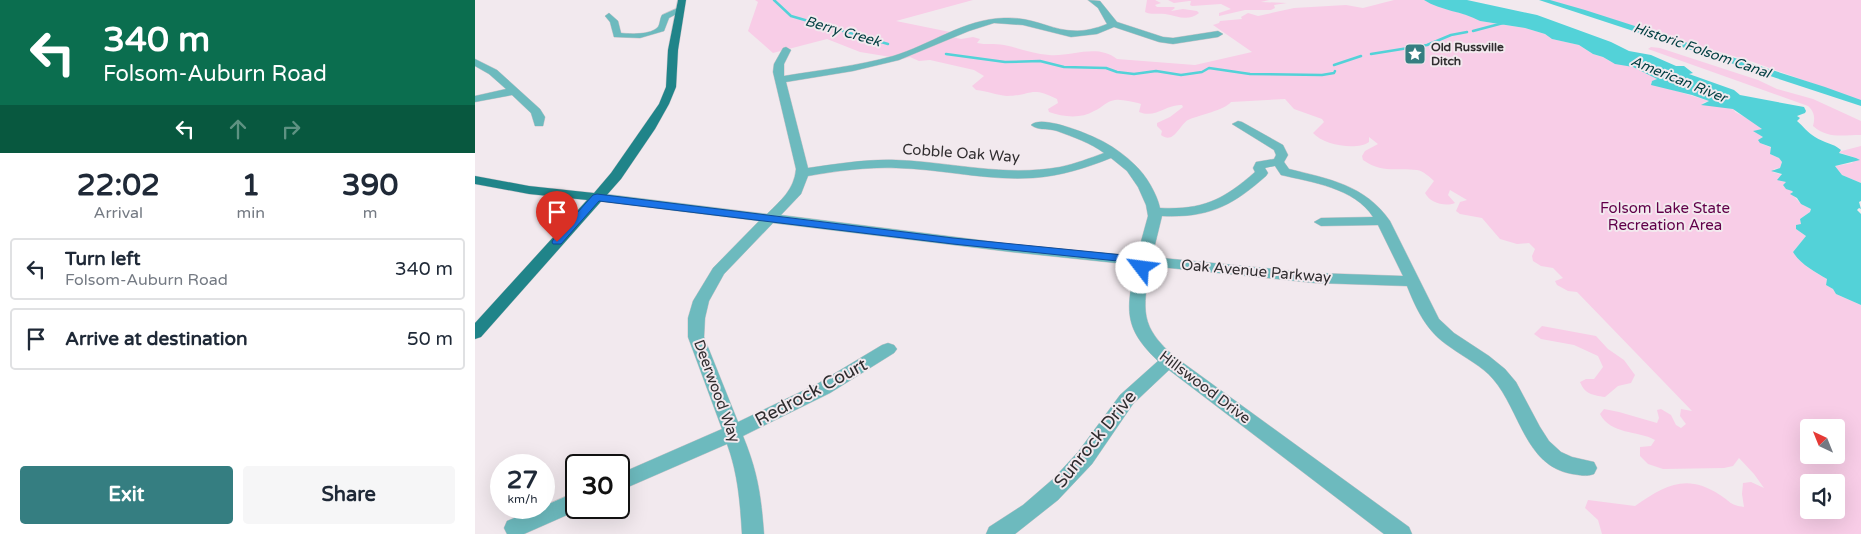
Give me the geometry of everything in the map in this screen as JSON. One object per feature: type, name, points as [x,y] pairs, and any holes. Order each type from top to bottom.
[{"type":"main road","points":[[475,333],[597,197],[633,153],[664,104],[671,87],[675,41],[682,0]]},
{"type":"main road","name":"Oak Avenue Parkway","points":[[475,180],[529,190],[597,197]]},
{"type":"street","points":[[1092,0],[1104,8],[1108,20],[1114,24],[1161,40],[1173,41],[1218,34]]},
{"type":"street","points":[[609,16],[614,21],[618,36],[651,33],[661,29],[665,17],[680,10]]},
{"type":"street","points":[[779,80],[897,58],[953,35],[999,20],[1019,22],[1062,34],[1077,35],[1099,32],[1114,24]]},
{"type":"street","points":[[651,33],[675,41]]},
{"type":"street","points":[[786,50],[779,64],[779,80],[802,173]]},
{"type":"street","points":[[475,62],[493,72],[538,114],[539,124]]},
{"type":"street","points":[[475,99],[514,91]]},
{"type":"street","points":[[1037,124],[1057,126],[1088,139],[1114,153],[1140,177],[1155,212],[1178,213],[1211,208],[1232,197],[1262,173],[1259,168],[1260,164],[1282,167],[1341,188],[1371,206],[1383,221],[1413,281],[1423,307],[1435,324],[1448,337],[1493,367],[1508,384],[1541,445],[1560,461],[1578,468],[1587,468]]},
{"type":"street","points":[[1238,124],[1279,148],[1282,156],[1282,167]]},
{"type":"street","name":"Cobble Oak Way","points":[[802,173],[879,164],[912,165],[1003,174],[1036,174],[1067,169],[1114,153]]},
{"type":"street","name":"Deerwood Way","points":[[753,534],[750,489],[744,462],[696,338],[697,313],[703,295],[718,271],[796,192],[802,173]]},
{"type":"street","name":"Oak Avenue Parkway","points":[[597,197],[963,242],[1315,278],[1413,281]]},
{"type":"street","name":"Hillswood Drive","points":[[1155,212],[1136,296],[1138,321],[1153,346],[1169,361],[1401,534]]},
{"type":"street","points":[[1321,222],[1383,221]]},
{"type":"street","name":"Redrock Court","points":[[630,477],[828,388],[888,349]]},
{"type":"street","name":"Sunrock Drive","points":[[997,534],[1033,509],[1058,488],[1091,451],[1132,393],[1169,361]]},
{"type":"street","points":[[515,528],[565,506]]},
{"type":"green space","name":"Folsom Lake State Recreation Area","points":[[755,0],[973,0],[896,21],[950,32],[945,35],[961,39],[973,37],[980,39],[977,43],[1004,45],[1043,54],[1058,55],[1093,51],[1109,54],[1117,59],[1195,65],[1252,52],[1213,25],[1220,21],[1242,19],[1241,17],[1248,13],[1258,16],[1294,8],[1346,5],[1363,8],[1394,0],[1424,0],[1436,6],[1474,17],[1480,21],[1525,28],[1545,34],[1552,39],[1579,45],[1611,62],[1633,67],[1657,79],[1650,83],[1709,101],[1702,103],[1734,109],[1735,112],[1763,129],[1754,131],[1763,137],[1760,143],[1772,148],[1770,154],[1779,158],[1782,162],[1780,168],[1774,169],[1773,172],[1782,175],[1781,181],[1787,182],[1783,185],[1793,192],[1791,193],[1801,204],[1811,209],[1810,212],[1800,219],[1802,224],[1796,229],[1806,236],[1793,252],[1804,264],[1827,279],[1826,285],[1833,289],[1836,294],[1861,305],[1861,534],[1602,534],[1598,520],[1585,508],[1588,500],[1635,506],[1666,487],[1687,483],[1708,488],[1733,504],[1744,507],[1743,483],[1751,482],[1764,488],[1739,458],[1733,466],[1724,468],[1663,469],[1648,464],[1640,456],[1640,447],[1651,446],[1655,440],[1611,426],[1600,414],[1604,409],[1657,423],[1659,418],[1657,410],[1661,409],[1671,415],[1676,425],[1681,428],[1686,424],[1680,416],[1681,409],[1692,411],[1577,292],[1568,291],[1557,285],[1555,281],[1563,278],[1553,268],[1541,266],[1533,261],[1532,256],[1535,249],[1529,243],[1517,244],[1500,239],[1482,218],[1460,214],[1456,211],[1460,202],[1467,200],[1450,190],[1448,195],[1455,203],[1442,204],[1434,202],[1425,193],[1434,181],[1422,172],[1409,169],[1383,169],[1363,160],[1362,156],[1365,151],[1378,144],[1369,137],[1369,142],[1357,146],[1340,145],[1324,141],[1313,133],[1324,122],[1322,119],[1294,109],[1285,99],[1231,102],[1218,110],[1188,120],[1169,138],[1161,135],[1162,131],[1157,126],[1157,123],[1170,117],[1183,107],[1182,105],[1176,105],[1156,113],[1145,114],[1139,112],[1141,104],[1115,100],[1089,114],[1078,116],[1060,115],[1049,112],[1048,109],[1058,103],[1057,99],[1048,95],[1031,92],[1007,96],[976,90],[972,86],[984,76],[974,70],[930,60],[919,61],[910,57],[903,59],[860,52],[827,39],[773,53],[748,31],[758,2]]},
{"type":"green space","points":[[1147,0],[1155,0],[1161,3],[1155,5],[1157,7],[1175,8],[1171,11],[1183,9],[1199,13],[1187,18],[1147,13],[1145,12]]},
{"type":"green space","points":[[1168,0],[1269,0],[1261,2],[1287,3],[1274,5],[1275,8],[1271,10],[1245,10],[1219,16],[1219,13],[1231,9],[1221,4],[1192,6],[1190,5],[1191,1],[1174,3]]},
{"type":"green space","points":[[1548,0],[1861,0],[1861,101],[1753,62]]},
{"type":"green space","points":[[1651,47],[1660,48],[1758,80],[1777,89],[1813,99],[1861,121],[1861,135],[1830,135],[1824,133],[1813,126],[1814,116],[1808,106],[1648,49]]},
{"type":"green space","points":[[1861,146],[1861,183],[1842,175],[1835,166],[1852,163],[1856,158],[1838,152]]},
{"type":"green space","points":[[1542,326],[1596,336],[1608,349],[1624,360],[1635,375],[1631,383],[1618,386],[1605,397],[1593,395],[1580,382],[1586,379],[1594,379],[1603,367],[1598,356],[1574,345],[1541,339],[1534,334]]},
{"type":"water","name":"American River","points":[[1424,0],[1467,0],[1537,15],[1611,42],[1629,51],[1651,55],[1676,66],[1684,66],[1693,73],[1689,74],[1734,90],[1740,95],[1804,107],[1805,113],[1797,116],[1800,118],[1797,121],[1818,139],[1832,144],[1841,150],[1839,153],[1860,160],[1835,166],[1842,175],[1861,183],[1861,201],[1859,202],[1861,209],[1857,210],[1861,214],[1861,305],[1836,294],[1833,289],[1826,285],[1827,279],[1804,264],[1793,252],[1806,236],[1796,229],[1796,225],[1801,224],[1800,219],[1810,212],[1811,209],[1801,204],[1797,198],[1790,194],[1793,192],[1786,189],[1783,185],[1786,182],[1777,180],[1782,174],[1771,171],[1780,168],[1782,162],[1779,158],[1770,154],[1771,147],[1760,143],[1758,140],[1763,137],[1753,131],[1762,129],[1733,109],[1701,105],[1709,101],[1651,85],[1652,81],[1657,79],[1633,67],[1615,64],[1579,45],[1552,39],[1545,34],[1525,28],[1480,21],[1437,7]]},
{"type":"waterway","name":"Berry Creek","points":[[774,0],[791,16],[888,44]]},
{"type":"waterway","name":"Historic Folsom Canal","points":[[1542,0],[1603,18],[1861,103]]},
{"type":"waterway","points":[[1473,31],[1507,22]]},
{"type":"waterway","points":[[1371,54],[1427,45],[1451,35],[1467,32]]},
{"type":"waterway","points":[[946,54],[1005,62],[1040,61],[1064,67],[1106,68],[1117,72],[1134,74],[1156,71],[1181,75],[1202,72],[1209,68],[1250,74],[1322,75],[1334,73],[1335,71]]},
{"type":"waterway","points":[[1334,65],[1361,56]]},
{"type":"place","name":"Old Russville Ditch","points":[[1415,54]]},
{"type":"route","points":[[557,242],[597,197],[1011,248],[1143,260],[1142,268]]}]
